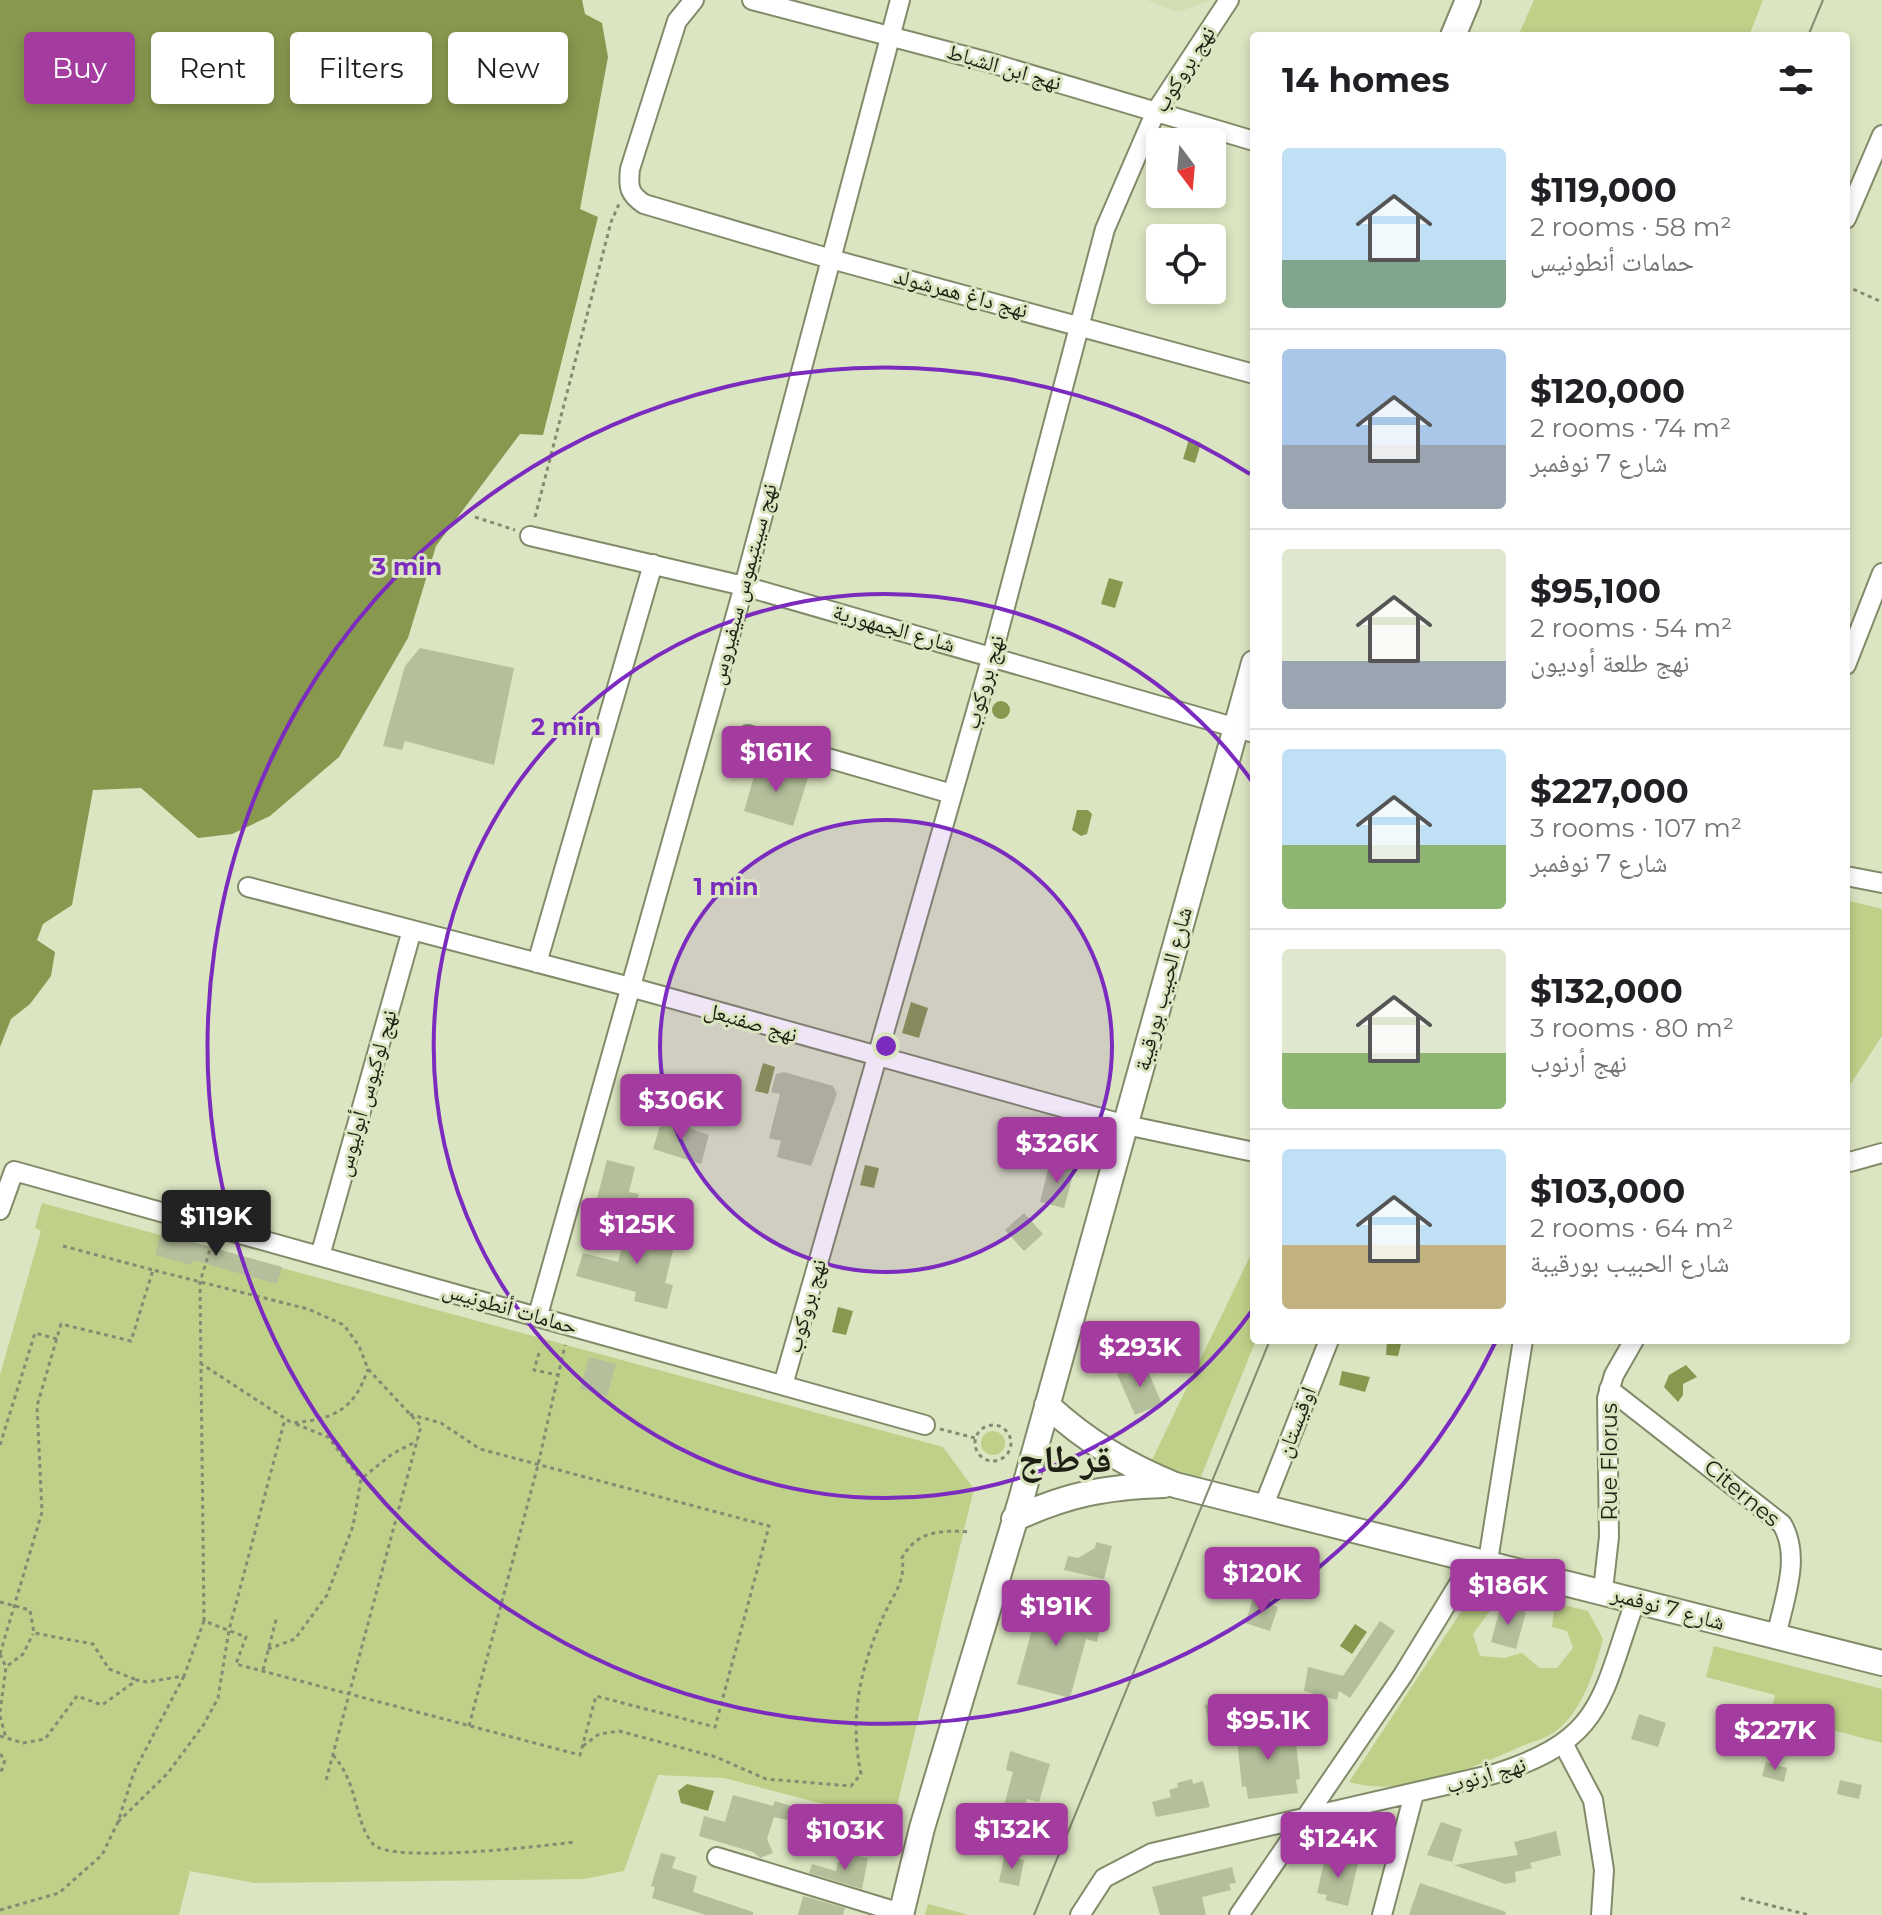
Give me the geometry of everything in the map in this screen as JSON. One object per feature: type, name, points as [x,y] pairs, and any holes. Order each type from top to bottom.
[{"type":"main road","points":[[1455,32],[1468,0]]},
{"type":"main road","name":"شارع الحبيب بورقيبة","points":[[901,1914],[922,1828],[1126,1125],[1245,730],[1250,693]]},
{"type":"main road","name":"شارع 7 نوفمبر","points":[[1047,1405],[1074,1430],[1123,1462],[1175,1485],[1603,1590],[1776,1638],[1882,1663]]},
{"type":"main road","name":"شارع 7 نوفمبر","points":[[1014,1519],[1068,1496],[1109,1487],[1175,1485]]},
{"type":"street","points":[[628,186],[630,169],[677,21],[694,0]]},
{"type":"street","name":"نهج ابن الشباط","points":[[752,0],[891,36],[1250,140]]},
{"type":"street","name":"نهج سيبتيموس سيفيروس","points":[[538,1315],[744,586],[900,0]]},
{"type":"street","name":"نهج بروكوب","points":[[783,1385],[992,656],[1105,229],[1156,111],[1229,0]]},
{"type":"street","points":[[1850,210],[1882,135]]},
{"type":"street","name":"نهج داغ همرشولد","points":[[628,186],[634,197],[644,204],[831,259],[1080,324],[1250,373]]},
{"type":"street","name":"شارع الجمهورية","points":[[530,536],[744,586],[1245,730]]},
{"type":"street","points":[[537,963],[653,564]]},
{"type":"street","points":[[1850,655],[1882,573]]},
{"type":"street","points":[[748,735],[952,794]]},
{"type":"street","points":[[1850,877],[1882,883]]},
{"type":"street","name":"نهج صفنبعل","points":[[248,887],[630,987],[1126,1125],[1250,1151]]},
{"type":"street","name":"نهج لوكيوس أبوليوس","points":[[320,1256],[412,930]]},
{"type":"street","points":[[1850,1162],[1882,1153]]},
{"type":"street","name":"حمامات أنطونيس","points":[[0,1210],[14,1171],[925,1425]]},
{"type":"street","name":"اوقيستان","points":[[1264,1505],[1327,1344]]},
{"type":"street","points":[[1239,1915],[1307,1820],[1481,1560],[1522,1344]]},
{"type":"street","name":"Rue Florus","points":[[1603,1590],[1609,1537],[1609,1389],[1632,1344]]},
{"type":"street","name":"Citernes","points":[[1609,1389],[1782,1524],[1791,1543],[1792,1561],[1776,1638]]},
{"type":"street","name":"نهج أرنوب","points":[[1080,1915],[1104,1878],[1152,1853],[1307,1820],[1536,1761],[1564,1745],[1584,1727],[1599,1700],[1636,1599]]},
{"type":"street","points":[[1564,1745],[1593,1800],[1604,1870],[1601,1915]]},
{"type":"street","points":[[1382,1915],[1414,1794]]},
{"type":"street","points":[[717,1857],[901,1914]]},
{"type":"path","points":[[530,536],[611,222],[628,186]]},
{"type":"path","points":[[1850,288],[1882,302]]},
{"type":"path","points":[[475,517],[493,522]]},
{"type":"path","points":[[63,1246],[308,1309],[344,1325],[359,1346],[368,1369],[421,1426],[325,1784]]},
{"type":"path","points":[[0,1910],[59,1893],[102,1855],[118,1822],[134,1772],[184,1676],[204,1621],[200,1282],[211,1247]]},
{"type":"path","points":[[6,1738],[0,1714],[6,1667],[0,1654],[42,1512],[37,1406],[61,1324],[131,1341],[153,1270]]},
{"type":"path","points":[[0,1445],[35,1333],[57,1339]]},
{"type":"path","points":[[469,1726],[538,1465],[565,1345]]},
{"type":"path","points":[[539,1353],[534,1370],[558,1375]]},
{"type":"path","points":[[200,1363],[285,1419],[328,1437],[361,1479]]},
{"type":"path","points":[[292,1423],[325,1417],[352,1404],[368,1369]]},
{"type":"path","points":[[204,1621],[246,1637],[236,1664],[580,1755],[596,1696],[715,1727],[769,1526],[480,1449],[441,1423],[409,1414]]},
{"type":"path","points":[[118,1822],[168,1773],[204,1724],[218,1698],[229,1630],[285,1419]]},
{"type":"path","points":[[925,1425],[975,1438]]},
{"type":"path","points":[[998,1426],[1007,1432],[1010,1448],[1004,1458],[988,1461],[975,1450],[975,1438],[982,1429],[998,1426]]},
{"type":"path","points":[[268,1649],[295,1639],[327,1595],[353,1526],[361,1479],[392,1454],[417,1441]]},
{"type":"path","points":[[583,1746],[599,1734],[619,1731],[716,1757],[766,1779],[851,1786],[861,1774],[854,1743],[861,1675],[883,1616],[905,1575],[902,1558],[918,1538],[942,1530],[970,1532]]},
{"type":"path","points":[[0,1602],[30,1610],[34,1633],[23,1654],[6,1667]]},
{"type":"path","points":[[263,1671],[277,1616]]},
{"type":"path","points":[[34,1633],[93,1644],[109,1669],[137,1680],[147,1682],[184,1676]]},
{"type":"path","points":[[0,1736],[23,1743],[45,1739],[77,1696],[102,1705],[137,1680]]},
{"type":"path","points":[[0,1754],[5,1760],[0,1775]]},
{"type":"path","points":[[333,1755],[353,1785],[373,1844],[384,1852],[415,1854],[574,1842]]},
{"type":"path","points":[[1741,1898],[1809,1915]]},
{"type":"shaded area","points":[[0,0],[582,0],[585,14],[602,23],[608,57],[580,209],[598,217],[543,435],[520,434],[436,546],[408,638],[339,757],[270,816],[232,834],[198,838],[141,788],[93,790],[72,905],[43,924],[37,940],[55,952],[51,976],[30,1004],[11,1019],[0,1047]]},
{"type":"shaded area","points":[[1147,0],[1212,0],[1178,12]]},
{"type":"shaded area","points":[[1534,0],[1763,0],[1751,32],[1520,32]]},
{"type":"shaded area","points":[[1189,439],[1201,443],[1195,463],[1183,459]]},
{"type":"shaded area","points":[[1109,578],[1123,582],[1115,608],[1101,604]]},
{"type":"shaded area","points":[[997,701],[1005,701],[1010,710],[1008,717],[997,719],[992,714],[992,706]]},
{"type":"shaded area","points":[[1077,810],[1088,810],[1092,814],[1087,834],[1081,836],[1072,830]]},
{"type":"shaded area","points":[[1850,901],[1882,909],[1882,1036],[1850,1085]]},
{"type":"shaded area","points":[[911,1002],[928,1008],[919,1038],[902,1033]]},
{"type":"shaded area","points":[[763,1063],[775,1067],[768,1094],[755,1091]]},
{"type":"shaded area","points":[[865,1165],[879,1168],[874,1188],[860,1185]]},
{"type":"shaded area","points":[[42,1203],[943,1447],[974,1489],[893,1822],[724,1778],[658,1775],[624,1871],[584,1879],[255,1883],[190,1871],[179,1915],[0,1915],[0,1375],[41,1231],[35,1228]]},
{"type":"shaded area","points":[[1250,1256],[1250,1344],[1254,1344],[1198,1484],[1149,1466]]},
{"type":"shaded area","points":[[838,1307],[853,1311],[846,1335],[832,1332]]},
{"type":"shaded area","points":[[1387,1344],[1401,1344],[1398,1356],[1386,1355]]},
{"type":"shaded area","points":[[1686,1365],[1697,1377],[1683,1384],[1683,1395],[1678,1402],[1664,1387],[1669,1375]]},
{"type":"shaded area","points":[[1342,1371],[1370,1377],[1365,1392],[1339,1385]]},
{"type":"shaded area","points":[[993,1431],[1004,1438],[1005,1443],[998,1454],[993,1455],[982,1448],[981,1443],[988,1432]]},
{"type":"shaded area","points":[[1480,1583],[1526,1595],[1524,1599],[1495,1604],[1473,1634],[1480,1656],[1504,1658],[1522,1653],[1540,1668],[1557,1668],[1573,1648],[1567,1631],[1552,1627],[1555,1603],[1588,1611],[1603,1639],[1592,1676],[1573,1713],[1548,1736],[1437,1779],[1392,1786],[1349,1782]]},
{"type":"shaded area","points":[[1355,1624],[1367,1632],[1352,1654],[1340,1646]]},
{"type":"shaded area","points":[[1714,1646],[1882,1689],[1882,1743],[1771,1714],[1775,1695],[1706,1677]]},
{"type":"shaded area","points":[[687,1784],[714,1791],[708,1811],[681,1803],[678,1791]]},
{"type":"shaded area","points":[[1366,1829],[1360,1845],[1336,1841],[1338,1834]]},
{"type":"shaded area","points":[[928,1904],[969,1915],[925,1915]]},
{"type":"building","points":[[420,648],[514,668],[494,765],[405,741],[402,750],[383,746],[405,666]]},
{"type":"building","points":[[758,763],[808,778],[793,826],[744,811]]},
{"type":"building","points":[[784,1072],[833,1086],[837,1094],[811,1166],[777,1157],[781,1141],[769,1138],[780,1094],[771,1092],[776,1074]]},
{"type":"building","points":[[632,1074],[684,1087],[678,1113],[625,1100]]},
{"type":"building","points":[[662,1119],[709,1135],[701,1164],[653,1149]]},
{"type":"building","points":[[607,1160],[635,1167],[629,1192],[639,1194],[635,1208],[597,1198]]},
{"type":"building","points":[[1050,1162],[1075,1168],[1064,1208],[1040,1202]]},
{"type":"building","points":[[1024,1213],[1043,1234],[1024,1251],[1005,1230]]},
{"type":"building","points":[[628,1222],[677,1235],[665,1283],[673,1285],[667,1309],[634,1301],[636,1292],[576,1276],[583,1253],[618,1262]]},
{"type":"building","points":[[161,1233],[282,1267],[277,1284],[193,1260],[192,1265],[155,1255]]},
{"type":"building","points":[[589,1357],[616,1364],[607,1396],[580,1389]]},
{"type":"building","points":[[1144,1362],[1162,1404],[1135,1415],[1117,1374]]},
{"type":"building","points":[[1096,1542],[1112,1546],[1104,1579],[1064,1570],[1068,1556],[1078,1558],[1095,1548]]},
{"type":"building","points":[[1041,1597],[1075,1607],[1073,1614],[1102,1621],[1097,1642],[1086,1639],[1070,1698],[1017,1684]]},
{"type":"building","points":[[1253,1599],[1278,1607],[1270,1631],[1245,1623]]},
{"type":"building","points":[[1501,1605],[1526,1612],[1516,1649],[1491,1642]]},
{"type":"building","points":[[1380,1621],[1395,1631],[1350,1698],[1339,1691],[1337,1700],[1304,1691],[1308,1667],[1343,1676]]},
{"type":"building","points":[[1227,1700],[1235,1742],[1213,1746],[1205,1705]]},
{"type":"building","points":[[1639,1714],[1666,1723],[1658,1747],[1631,1739]]},
{"type":"building","points":[[1274,1725],[1274,1730],[1290,1728],[1292,1744],[1296,1743],[1300,1779],[1296,1780],[1298,1793],[1248,1799],[1246,1786],[1242,1787],[1236,1729]]},
{"type":"building","points":[[1010,1751],[1050,1764],[1039,1802],[1027,1799],[1018,1848],[972,1841],[978,1809],[1002,1813],[1013,1772],[1006,1770]]},
{"type":"building","points":[[1766,1762],[1787,1768],[1784,1782],[1762,1776]]},
{"type":"building","points":[[1192,1779],[1193,1784],[1203,1781],[1210,1807],[1156,1817],[1152,1802],[1171,1797],[1169,1790],[1178,1787],[1177,1783]]},
{"type":"building","points":[[1840,1780],[1862,1785],[1859,1799],[1837,1794]]},
{"type":"building","points":[[733,1795],[773,1806],[775,1801],[791,1806],[787,1820],[774,1817],[767,1839],[773,1853],[760,1858],[753,1852],[699,1836],[704,1816],[725,1822]]},
{"type":"building","points":[[1441,1822],[1462,1829],[1452,1862],[1427,1855]]},
{"type":"building","points":[[1556,1831],[1561,1855],[1530,1863],[1532,1868],[1515,1872],[1516,1882],[1505,1884],[1454,1865],[1518,1855],[1514,1842]]},
{"type":"building","points":[[661,1853],[676,1857],[672,1868],[697,1876],[693,1892],[753,1912],[753,1915],[706,1915],[652,1898],[655,1887],[651,1886]]},
{"type":"building","points":[[852,1855],[868,1858],[862,1889],[809,1873],[812,1864],[836,1871],[838,1862],[850,1864]]},
{"type":"building","points":[[1004,1856],[1024,1860],[1019,1886],[999,1882]]},
{"type":"building","points":[[1333,1857],[1358,1863],[1348,1906],[1325,1900],[1327,1895],[1317,1893],[1325,1858],[1332,1860]]},
{"type":"building","points":[[1232,1867],[1236,1883],[1229,1884],[1231,1890],[1202,1897],[1206,1915],[1160,1915],[1152,1887]]},
{"type":"building","points":[[1420,1883],[1506,1912],[1505,1915],[1409,1915]]},
{"type":"building","points":[[803,1896],[845,1908],[843,1915],[798,1915]]},
{"type":"tram line","points":[[1810,32],[1823,0]]},
{"type":"tram line","points":[[1034,1915],[1268,1344]]},
{"type":"district","name":"قرطاج","points":[[1065,1458]]}]
